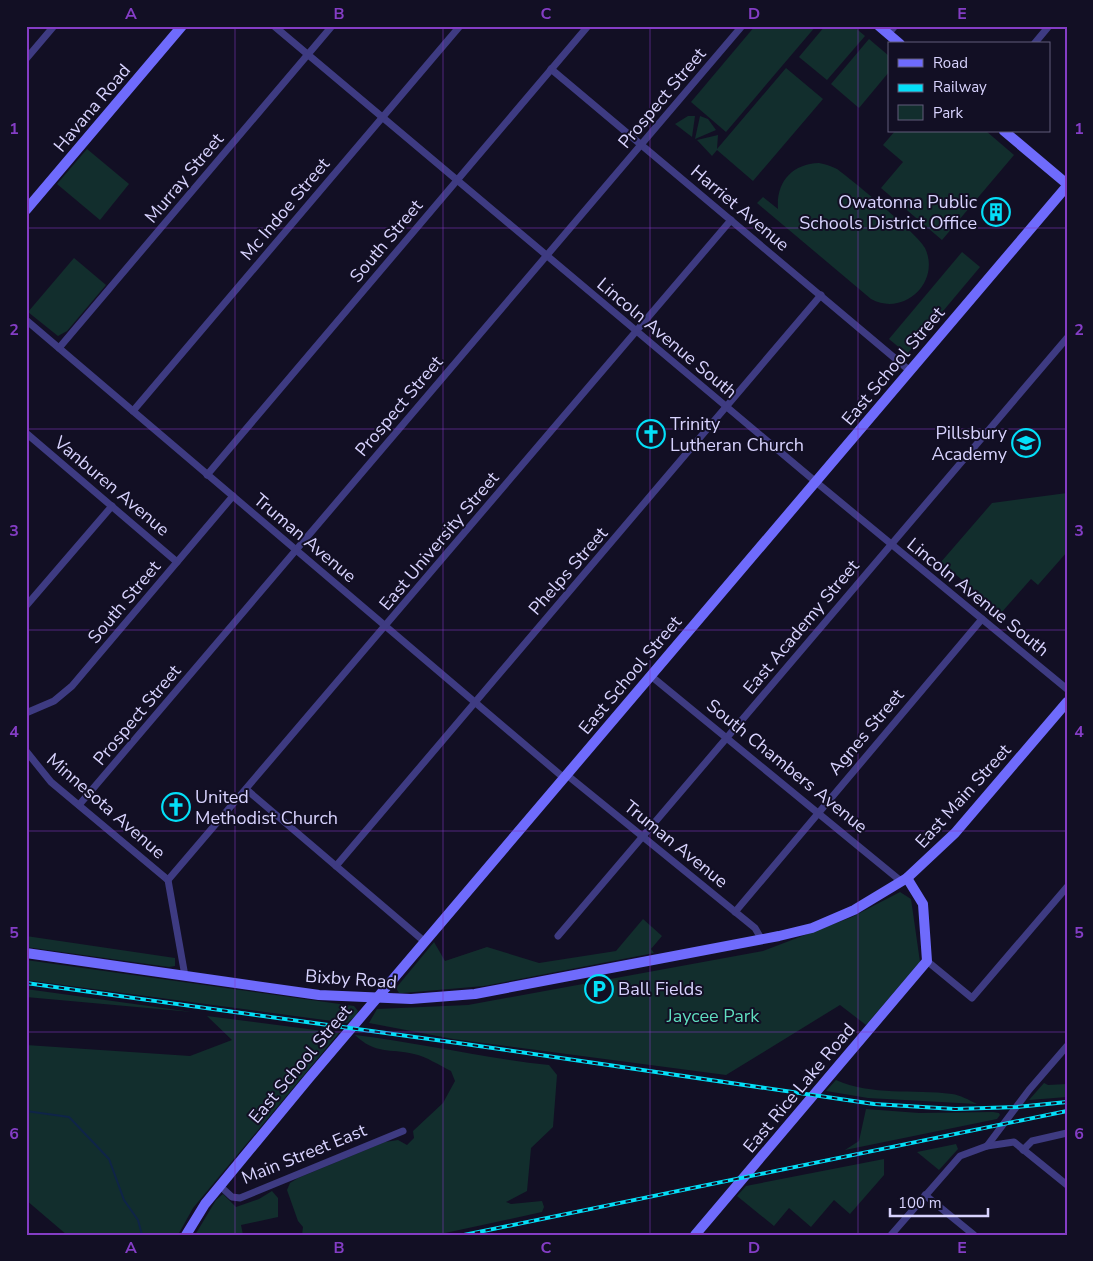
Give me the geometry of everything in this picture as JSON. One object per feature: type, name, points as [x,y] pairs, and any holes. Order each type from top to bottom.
[{"type":"street","points":[[26,59],[54,26]]},
{"type":"street","name":"Havana Road","points":[[26,210],[182,26]]},
{"type":"street","name":"Lincoln Avenue South","points":[[274,26],[636,332],[1067,689]]},
{"type":"street","name":"Murray Street","points":[[59,348],[332,26]]},
{"type":"street","name":"Mc Indoe Street","points":[[133,411],[460,26]]},
{"type":"street","name":"South Street","points":[[207,475],[588,26]]},
{"type":"street","name":"Prospect Street","points":[[79,806],[742,26]]},
{"type":"street","points":[[879,26],[892,30],[899,42]]},
{"type":"street","points":[[1036,42],[1049,26]]},
{"type":"street","name":"Harriet Avenue","points":[[551,69],[910,371]]},
{"type":"street","points":[[1005,132],[1067,185]]},
{"type":"street","name":"East School Street","points":[[220,1186],[376,999],[1067,185]]},
{"type":"street","name":"East University Street","points":[[168,880],[247,790],[731,220]]},
{"type":"street","name":"Phelps Street","points":[[336,866],[821,295]]},
{"type":"street","name":"Truman Avenue","points":[[26,320],[475,702],[755,928],[762,940]]},
{"type":"street","name":"East Academy Street","points":[[558,936],[1067,338]]},
{"type":"street","name":"Vanburen Avenue","points":[[26,434],[177,562]]},
{"type":"street","name":"South Street","points":[[26,713],[54,701],[72,686],[233,496]]},
{"type":"street","points":[[26,606],[112,506]]},
{"type":"street","name":"Agnes Street","points":[[735,912],[982,619]]},
{"type":"street","name":"South Chambers Avenue","points":[[651,676],[818,813],[904,880],[923,904],[927,962]]},
{"type":"street","name":"East Main Street","points":[[673,956],[797,932],[833,920],[874,900],[904,880],[955,833],[1067,702]]},
{"type":"street","name":"Minnesota Avenue","points":[[26,751],[41,771],[79,806],[168,880]]},
{"type":"street","points":[[247,790],[425,942]]},
{"type":"street","points":[[168,880],[185,976]]},
{"type":"street","points":[[927,962],[972,998],[1067,887]]},
{"type":"street","name":"Bixby Road","points":[[26,954],[319,995],[411,1000],[462,996],[673,956]]},
{"type":"street","name":"East Rice Lake Road","points":[[695,1235],[927,962]]},
{"type":"street","points":[[987,1146],[1029,1090],[1067,1046]]},
{"type":"street","name":"Main Street East","points":[[186,1235],[220,1186],[232,1197],[240,1198],[403,1131]]},
{"type":"street","points":[[1024,1150],[1032,1141],[1067,1133]]},
{"type":"street","points":[[891,1235],[960,1156],[987,1146],[1014,1142],[1067,1186]]},
{"type":"street","points":[[925,1195],[974,1235]]},
{"type":"green space","points":[[755,26],[816,26],[726,132],[691,102]]},
{"type":"green space","points":[[825,26],[853,26],[865,36],[827,80],[799,57]]},
{"type":"green space","points":[[869,39],[888,55],[888,73],[859,108],[831,84]]},
{"type":"green space","points":[[786,68],[823,99],[753,181],[717,150],[712,156],[697,140],[718,135],[717,149]]},
{"type":"green space","points":[[688,116],[695,116],[692,137],[675,124]]},
{"type":"green space","points":[[700,116],[708,119],[716,130],[695,139]]},
{"type":"green space","points":[[894,132],[987,132],[1014,155],[942,240],[881,188],[903,162],[883,145]]},
{"type":"green space","points":[[87,149],[129,184],[100,220],[57,184]]},
{"type":"green space","points":[[819,163],[837,169],[856,184],[911,232],[925,248],[929,261],[928,273],[924,284],[907,300],[896,303],[883,303],[871,299],[757,203],[763,197],[778,209],[780,191],[788,176],[801,167]]},
{"type":"green space","points":[[962,252],[980,267],[907,354],[889,339]]},
{"type":"green space","points":[[74,258],[106,285],[67,331],[58,336],[28,312]]},
{"type":"green space","points":[[1067,493],[1067,552],[1038,585],[1031,579],[1001,613],[941,562],[992,503]]},
{"type":"green space","name":"Jaycee Park","points":[[900,892],[911,899],[920,962],[866,1025],[840,1005],[726,1075],[453,1039],[369,1023],[377,1009],[468,1005],[763,951],[852,917]]},
{"type":"green space","points":[[643,919],[662,936],[651,949],[654,953],[484,986],[403,993],[399,993],[396,988],[434,942],[445,961],[487,947],[539,963],[616,951]]},
{"type":"green space","points":[[26,936],[175,958],[175,966],[169,967],[26,947]]},
{"type":"green space","points":[[26,960],[354,1006],[358,1011],[356,1016],[347,1023],[26,980]]},
{"type":"green space","points":[[26,989],[192,1012],[26,997]]},
{"type":"green space","points":[[207,1016],[339,1033],[193,1208],[178,1235],[67,1235],[26,1200],[26,1045],[190,1056],[232,1040]]},
{"type":"green space","points":[[355,1035],[549,1065],[557,1075],[553,1127],[531,1148],[527,1191],[506,1202],[511,1204],[542,1201],[544,1207],[542,1212],[436,1235],[302,1235],[303,1227],[298,1221],[287,1190],[290,1183],[385,1142],[398,1140],[407,1145],[414,1138],[413,1131],[443,1103],[455,1081],[451,1071],[428,1059],[405,1052],[376,1048]]},
{"type":"green space","points":[[836,1080],[849,1085],[878,1090],[952,1094],[977,1104],[868,1098],[826,1091]]},
{"type":"green space","points":[[1044,1083],[1048,1085],[1067,1084],[1067,1097],[1029,1100]]},
{"type":"green space","points":[[866,1109],[919,1113],[993,1112],[1000,1115],[997,1119],[845,1150],[859,1141]]},
{"type":"green space","points":[[956,1144],[958,1149],[939,1170],[917,1152]]},
{"type":"green space","points":[[884,1159],[884,1175],[850,1214],[834,1200],[811,1227],[789,1208],[774,1226],[737,1196],[746,1186]]},
{"type":"green space","points":[[272,1191],[278,1198],[278,1217],[241,1225],[243,1235],[195,1235],[216,1200],[223,1194],[236,1207],[259,1199]]},
{"type":"waterway","points":[[26,1111],[69,1117],[109,1159],[124,1200],[138,1220],[142,1235]]},
{"type":"railway","points":[[26,983],[465,1044],[874,1104],[955,1109],[1017,1107],[1067,1102]]},
{"type":"railway","points":[[464,1235],[1067,1111]]},
{"type":"place","name":"Owatonna Public Schools District Office","points":[[996,212]]},
{"type":"place","name":"Trinity Lutheran Church","points":[[651,434]]},
{"type":"place","name":"Pillsbury Academy","points":[[1026,443]]},
{"type":"place","name":"United Methodist Church","points":[[176,807]]},
{"type":"place","name":"Ball Fields","points":[[599,989]]}]
